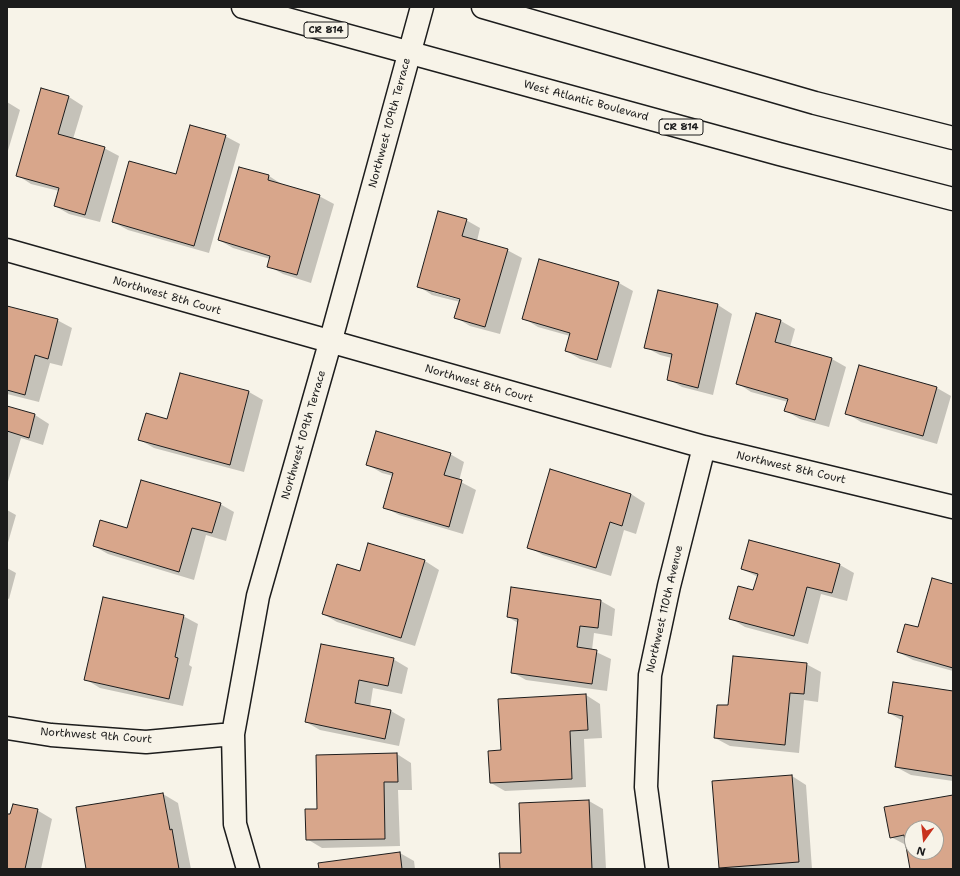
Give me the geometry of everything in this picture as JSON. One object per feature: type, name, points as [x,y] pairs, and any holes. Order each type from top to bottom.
[{"type":"street","name":"West Atlantic Boulevard","points":[[243,7],[870,178],[953,199]]},
{"type":"street","name":"Northwest 109th Terrace","points":[[248,869],[235,824],[233,734],[258,596],[330,343],[422,7]]},
{"type":"street","points":[[483,7],[815,103],[953,138]]},
{"type":"street","name":"Northwest 8th Court","points":[[7,250],[330,343],[704,447],[953,507]]},
{"type":"street","name":"Northwest 110th Avenue","points":[[657,869],[646,787],[650,675],[669,586],[704,447]]},
{"type":"street","name":"Northwest 9th Court","points":[[7,728],[51,735],[146,742],[233,734]]},
{"type":"building","points":[[41,88],[69,96],[58,134],[105,147],[85,215],[54,206],[59,188],[16,176]]},
{"type":"building","points":[[190,125],[226,135],[194,246],[112,222],[129,161],[176,174]]},
{"type":"building","points":[[239,167],[269,175],[268,180],[320,195],[297,275],[267,267],[270,256],[218,240]]},
{"type":"building","points":[[438,211],[467,219],[462,236],[508,249],[485,327],[454,318],[460,299],[417,287]]},
{"type":"building","points":[[539,259],[619,282],[597,360],[565,351],[570,333],[522,319]]},
{"type":"building","points":[[658,290],[718,304],[698,388],[667,380],[672,354],[644,348]]},
{"type":"building","points":[[7,306],[58,319],[48,359],[35,355],[25,395],[7,390]]},
{"type":"building","points":[[756,313],[781,320],[775,342],[832,358],[815,420],[784,411],[788,399],[736,384]]},
{"type":"building","points":[[859,365],[937,387],[923,436],[845,414]]},
{"type":"building","points":[[180,373],[249,391],[230,465],[138,440],[146,413],[167,419]]},
{"type":"building","points":[[7,406],[35,414],[29,438],[7,431]]},
{"type":"building","points":[[376,431],[451,453],[444,475],[462,480],[449,527],[383,508],[393,473],[366,465]]},
{"type":"building","points":[[550,469],[631,494],[622,526],[610,522],[596,568],[527,548]]},
{"type":"building","points":[[141,480],[221,503],[212,533],[192,528],[179,572],[93,546],[100,520],[127,528]]},
{"type":"building","points":[[749,540],[840,564],[832,593],[807,587],[794,636],[729,619],[738,586],[753,590],[758,574],[741,569]]},
{"type":"building","points":[[368,543],[425,560],[401,638],[322,614],[337,564],[360,571]]},
{"type":"building","points":[[932,578],[953,584],[953,668],[897,652],[905,624],[918,627]]},
{"type":"building","points":[[511,587],[601,600],[598,628],[580,626],[577,647],[597,650],[592,684],[511,673],[518,619],[507,617]]},
{"type":"building","points":[[103,597],[184,615],[175,657],[178,658],[169,699],[84,680]]},
{"type":"building","points":[[321,644],[394,658],[388,686],[359,680],[355,703],[391,710],[385,739],[305,722]]},
{"type":"building","points":[[733,656],[807,663],[804,694],[790,693],[785,745],[714,738],[717,705],[728,705]]},
{"type":"building","points":[[893,682],[953,691],[953,776],[895,767],[903,716],[888,713]]},
{"type":"building","points":[[586,694],[588,730],[570,731],[572,779],[490,783],[488,751],[501,750],[498,699]]},
{"type":"building","points":[[397,753],[398,782],[384,782],[385,839],[306,840],[305,809],[317,809],[316,755]]},
{"type":"building","points":[[792,775],[799,862],[719,868],[712,781]]},
{"type":"building","points":[[163,793],[170,830],[172,829],[179,869],[86,869],[76,807]]},
{"type":"building","points":[[953,795],[953,869],[910,869],[908,860],[944,860],[944,820],[904,820],[904,835],[890,838],[884,807]]},
{"type":"building","points":[[589,800],[592,869],[500,869],[499,853],[521,853],[519,803]]},
{"type":"building","points":[[13,804],[38,809],[25,869],[7,869],[7,814],[10,814]]},
{"type":"building","points":[[400,852],[402,869],[319,869],[318,863]]}]
